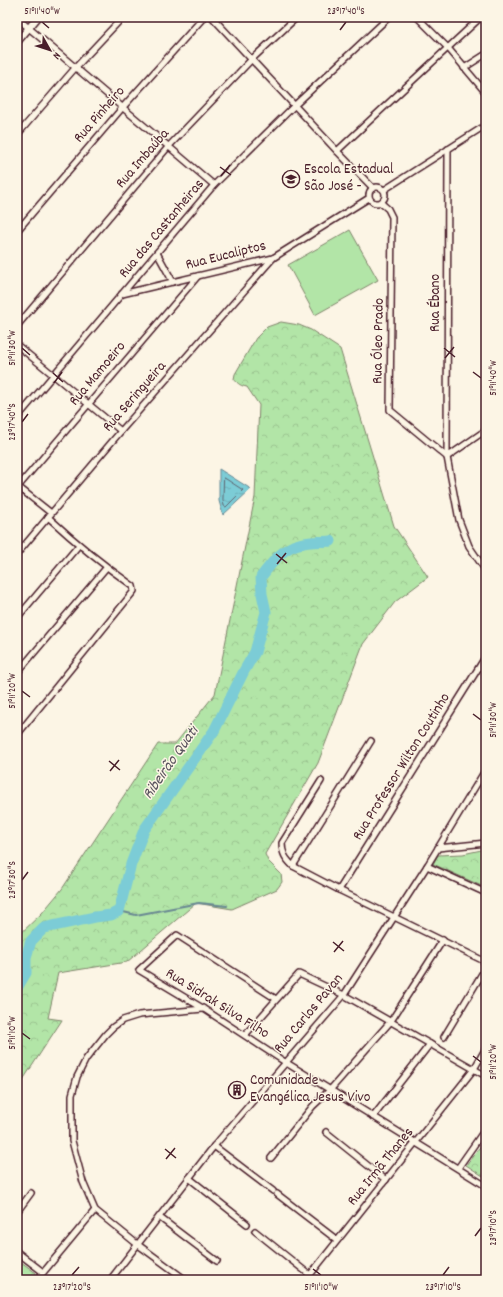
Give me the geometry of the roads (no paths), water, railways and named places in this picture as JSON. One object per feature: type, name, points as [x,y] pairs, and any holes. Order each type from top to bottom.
[{"type":"street","points":[[17,42],[38,17]]},
{"type":"street","points":[[17,135],[76,67],[123,17]]},
{"type":"street","name":"Rua Pinheiro","points":[[17,231],[123,107],[204,17]]},
{"type":"street","points":[[212,17],[373,188]]},
{"type":"street","name":"Rua Imbaúba","points":[[17,326],[169,146],[252,58],[297,17]]},
{"type":"street","name":"Rua das Castanheiras","points":[[17,418],[214,185],[389,17]]},
{"type":"street","points":[[417,17],[448,48],[486,93]]},
{"type":"street","points":[[337,151],[481,17]]},
{"type":"street","points":[[17,18],[214,185]]},
{"type":"street","points":[[464,68],[486,54]]},
{"type":"street","points":[[384,190],[486,125]]},
{"type":"street","name":"Rua Ébano","points":[[447,457],[448,149]]},
{"type":"street","points":[[379,187],[384,190],[386,195],[382,203],[374,203],[369,198],[369,194],[373,188],[379,187]]},
{"type":"street","name":"Rua Eucaliptos","points":[[122,294],[273,258],[369,198]]},
{"type":"street","name":"Rua Óleo Prado","points":[[382,203],[388,209],[392,217],[390,410],[447,457]]},
{"type":"street","points":[[157,253],[173,282]]},
{"type":"street","name":"Rua Seringueira","points":[[17,554],[121,431],[273,258]]},
{"type":"street","name":"Rua Mamoeiro","points":[[17,487],[198,276]]},
{"type":"street","points":[[17,345],[121,431]]},
{"type":"street","points":[[486,430],[447,457],[459,520],[469,546],[486,571]]},
{"type":"street","points":[[17,487],[49,515],[79,545],[106,568],[133,586],[134,591],[17,735]]},
{"type":"street","points":[[17,618],[79,545]]},
{"type":"street","points":[[17,673],[106,568]]},
{"type":"street","name":"Rua Professor Wilton Coutinho","points":[[339,890],[486,656]]},
{"type":"street","points":[[293,866],[370,741]]},
{"type":"street","name":"Rua Carlos Pavan","points":[[110,1280],[214,1146],[344,995],[427,866],[486,770]]},
{"type":"street","points":[[478,783],[486,780]]},
{"type":"street","points":[[321,781],[282,843],[282,851],[288,861],[293,866],[339,890],[486,962]]},
{"type":"street","points":[[438,848],[486,843]]},
{"type":"street","points":[[427,866],[486,893]]},
{"type":"street","name":"Rua Sidrak Silva Filho","points":[[276,999],[177,935],[139,970],[204,1009],[416,1144],[486,1186]]},
{"type":"street","points":[[271,1158],[313,1106],[330,1090],[391,1021],[443,940]]},
{"type":"street","points":[[444,1036],[486,967]]},
{"type":"street","points":[[245,1035],[299,974],[344,995],[486,1076]]},
{"type":"street","points":[[186,1280],[137,1244],[95,1210],[83,1182],[72,1141],[72,1095],[77,1077],[86,1059],[97,1044],[113,1027],[123,1020],[139,1015],[204,1009]]},
{"type":"street","points":[[373,1117],[430,1044]]},
{"type":"street","name":"Rua Irmã Thanes","points":[[306,1280],[416,1144],[474,1069],[486,1048]]},
{"type":"street","points":[[458,1168],[486,1128]]},
{"type":"street","points":[[326,1132],[386,1180]]},
{"type":"street","points":[[214,1146],[337,1240]]},
{"type":"street","points":[[189,1178],[247,1224]]},
{"type":"street","points":[[17,1212],[31,1192]]},
{"type":"street","points":[[37,1280],[95,1210]]},
{"type":"street","points":[[159,1217],[217,1261]]},
{"type":"street","points":[[255,1231],[310,1275]]},
{"type":"street","points":[[17,1252],[44,1272]]},
{"type":"water","points":[[219,469],[251,489],[223,515],[219,501]]},
{"type":"waterway","name":"Ribeirão Quati","points":[[17,988],[26,973],[26,957],[31,941],[44,928],[111,915],[119,911],[131,864],[144,830],[214,731],[255,652],[266,612],[262,594],[261,577],[277,557],[287,549],[307,542],[331,541]]},
{"type":"waterway","points":[[119,911],[136,915],[199,903],[227,906]]},
{"type":"place","name":"Escola Estadual São José -","points":[[291,179]]},
{"type":"place","name":"Comunidade Evangélica Jesus Vivo","points":[[237,1090]]}]
